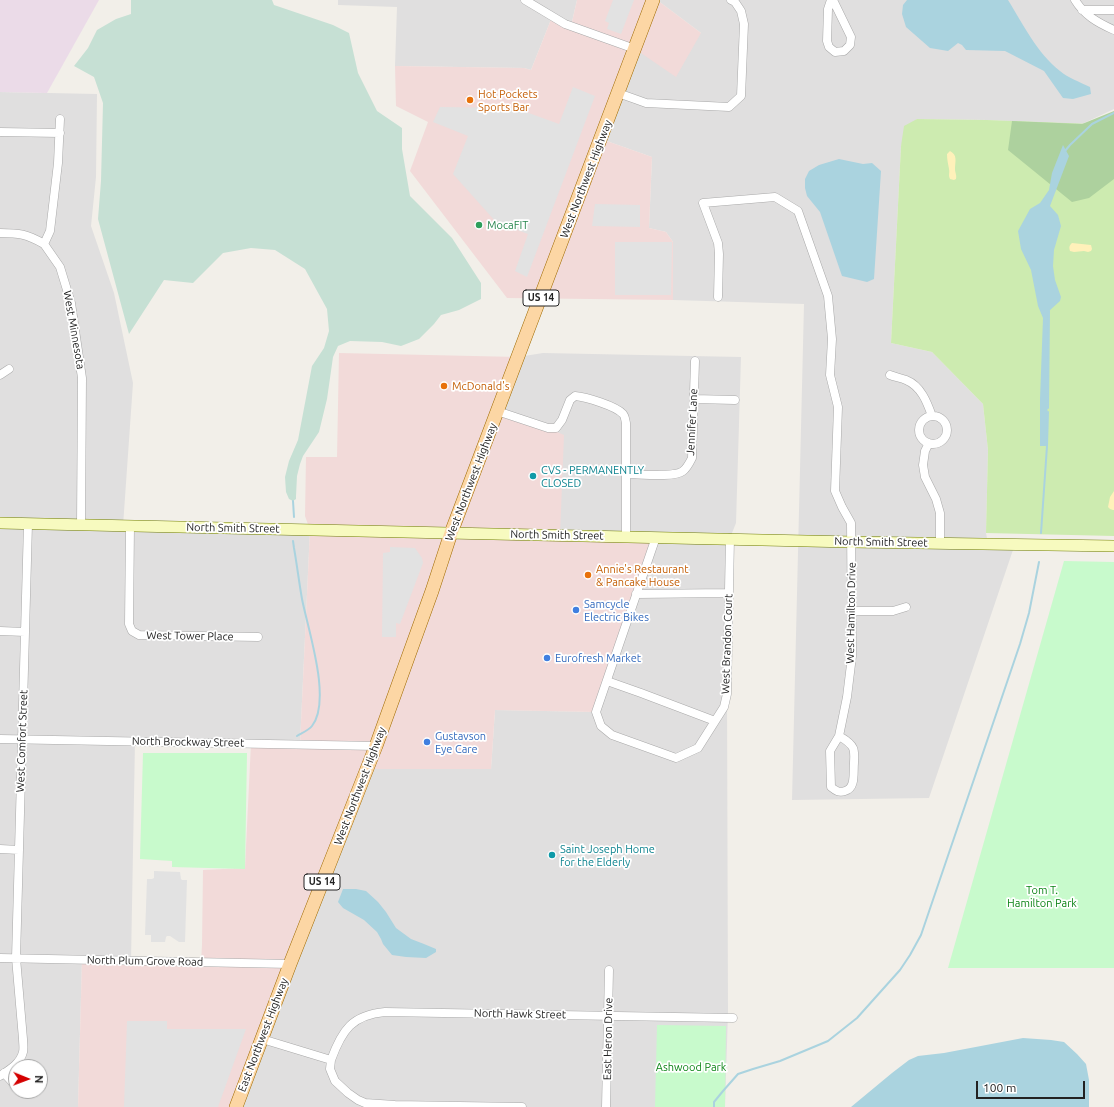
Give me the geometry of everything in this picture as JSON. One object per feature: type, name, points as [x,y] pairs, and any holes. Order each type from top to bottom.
[{"type":"main road","name":"West Northwest Highway","points":[[290,964],[376,746],[432,592],[451,533],[653,0]]},
{"type":"main road","name":"East Northwest Highway","points":[[236,1107],[290,964]]},
{"type":"street","points":[[525,0],[565,24],[635,49]]},
{"type":"street","points":[[618,93],[646,103],[729,107],[741,96],[744,24],[741,11],[732,0]]},
{"type":"street","points":[[832,0],[851,37],[850,45],[844,51],[835,52],[829,47],[828,9],[832,0]]},
{"type":"street","points":[[1075,0],[1089,18],[1114,30]]},
{"type":"street","points":[[1082,10],[1114,10]]},
{"type":"street","points":[[0,233],[21,234],[32,237],[44,244],[50,231],[58,163],[60,119]]},
{"type":"street","points":[[0,132],[60,132]]},
{"type":"street","name":"West Hamilton Drive","points":[[718,297],[718,243],[703,203],[775,197],[798,211],[828,296],[832,339],[830,375],[838,407],[835,492],[851,523],[852,656],[847,697],[838,736],[830,751],[831,787],[836,791],[842,792],[848,790],[852,786],[854,749],[851,744],[838,736]]},
{"type":"street","name":"West Minnesota","points":[[44,244],[60,267],[71,303],[82,378],[80,525]]},
{"type":"street","name":"Jennifer Lane","points":[[626,474],[672,475],[683,471],[689,464],[692,458],[695,361]]},
{"type":"street","points":[[0,375],[9,369]]},
{"type":"street","points":[[890,376],[907,380],[919,389],[928,402],[932,416]]},
{"type":"street","points":[[497,411],[548,428],[556,428],[562,420],[570,400],[575,396],[582,396],[619,410],[624,415],[626,422],[626,536]]},
{"type":"street","points":[[694,399],[735,400]]},
{"type":"street","points":[[932,416],[940,418],[946,425],[946,434],[939,442],[934,444],[929,443],[920,435],[920,423],[924,419],[932,416]]},
{"type":"street","points":[[929,443],[922,465],[925,477],[936,499],[940,513],[940,543]]},
{"type":"street","name":"North Smith Street","points":[[0,524],[1114,546]]},
{"type":"street","name":"West Comfort Street","points":[[21,1059],[23,1039],[16,958],[28,524]]},
{"type":"street","name":"West Tower Place","points":[[130,526],[129,624],[132,631],[140,635],[258,637]]},
{"type":"street","name":"West Brandon Court","points":[[656,537],[596,712],[601,726],[612,735],[676,758],[698,748],[724,706],[727,694],[730,538]]},
{"type":"street","points":[[636,594],[729,593]]},
{"type":"street","points":[[852,611],[893,612],[906,607]]},
{"type":"street","points":[[0,631],[25,632]]},
{"type":"street","points":[[607,681],[641,692],[715,721]]},
{"type":"street","name":"North Brockway Street","points":[[0,739],[376,746]]},
{"type":"street","points":[[0,849],[19,850]]},
{"type":"street","name":"North Plum Grove Road","points":[[0,958],[290,964]]},
{"type":"street","name":"East Heron Drive","points":[[606,1107],[609,970]]},
{"type":"street","name":"North Hawk Street","points":[[331,1060],[337,1043],[352,1023],[364,1016],[375,1013],[608,1015],[733,1018]]},
{"type":"street","points":[[262,1038],[331,1060],[330,1069],[335,1081],[348,1093],[366,1102],[395,1105],[522,1107]]},
{"type":"shaded area","points":[[0,0],[99,0],[47,93],[0,92]]},
{"type":"shaded area","points":[[338,0],[577,0],[571,26],[552,17],[531,70],[524,68],[395,66],[397,7],[338,5]]},
{"type":"shaded area","points":[[577,0],[657,0],[701,33],[676,77],[635,49],[601,139],[652,157],[649,228],[666,232],[673,242],[673,300],[507,298],[410,171],[428,122],[396,106],[395,66],[524,68],[531,70],[552,17],[571,26]]},
{"type":"shaded area","points":[[613,0],[634,0],[621,34],[607,29],[609,23],[605,21]]},
{"type":"shaded area","points":[[657,0],[1114,0],[1114,109],[1082,124],[917,119],[901,146],[891,343],[932,352],[983,404],[988,450],[986,533],[988,544],[1015,544],[929,798],[792,800],[804,304],[673,300],[673,242],[666,232],[649,228],[652,157],[601,139],[635,49],[701,33]]},
{"type":"shaded area","points":[[573,87],[595,96],[527,277],[515,271],[528,234],[496,222],[453,174],[468,136],[433,122],[440,107],[515,108],[559,124]]},
{"type":"shaded area","points":[[0,92],[97,94],[96,177],[91,226],[114,293],[133,383],[123,526],[310,530],[300,744],[135,741],[131,961],[82,960],[78,1107],[0,1107]]},
{"type":"shaded area","points":[[595,204],[640,205],[640,227],[592,226]]},
{"type":"shaded area","points":[[615,242],[672,242],[671,295],[615,295]]},
{"type":"shaded area","points":[[339,353],[518,357],[498,411],[564,435],[560,535],[656,537],[596,712],[495,710],[491,769],[366,769],[236,1107],[78,1107],[82,960],[201,962],[203,870],[245,868],[251,743],[300,744],[310,530],[305,516],[306,457],[337,457]]},
{"type":"shaded area","points":[[543,353],[741,357],[736,523],[730,538],[727,692],[728,1012],[725,1107],[236,1107],[366,769],[491,769],[495,710],[596,712],[560,535],[497,411],[518,357]]},
{"type":"shaded area","points":[[390,547],[415,548],[422,558],[423,563],[400,624],[396,623],[396,637],[382,637],[383,553],[390,552]]},
{"type":"shaded area","points":[[154,871],[180,872],[181,879],[187,880],[185,942],[179,942],[170,936],[167,936],[165,942],[151,942],[151,935],[145,935],[147,879],[154,878]]},
{"type":"shaded area","points":[[127,1021],[167,1021],[167,1029],[246,1029],[218,1107],[124,1107]]},
{"type":"green space","points":[[131,0],[272,0],[274,5],[333,25],[349,33],[358,73],[377,111],[402,128],[402,149],[410,196],[452,238],[481,283],[481,299],[459,310],[441,315],[419,339],[401,346],[382,342],[350,341],[338,346],[333,357],[327,399],[319,432],[303,456],[297,476],[296,499],[293,501],[289,499],[286,492],[285,477],[289,461],[298,440],[312,366],[324,348],[329,331],[327,309],[305,269],[275,250],[251,248],[223,253],[193,283],[164,280],[129,334],[98,219],[101,181],[103,103],[94,77],[74,66],[88,48],[97,30],[116,19],[131,14]]},
{"type":"green space","points":[[1114,111],[1114,179],[1089,198],[1072,202],[1008,150],[1012,121],[1082,124]]},
{"type":"green space","points":[[1114,113],[1114,536],[986,533],[988,450],[983,404],[932,352],[891,343],[901,146],[904,126],[917,119],[1092,124]]},
{"type":"green space","name":"Tom T. Hamilton Park","points":[[1064,561],[1114,562],[1114,968],[948,968]]},
{"type":"green space","points":[[143,753],[247,753],[245,869],[172,867],[172,861],[140,859]]},
{"type":"green space","name":"Ashwood Park","points":[[657,1025],[726,1026],[725,1107],[655,1107]]},
{"type":"sand","points":[[950,151],[956,159],[956,179],[954,180],[950,179],[949,176],[947,154]]},
{"type":"sand","points":[[1072,243],[1091,245],[1092,249],[1088,252],[1070,251],[1070,245]]},
{"type":"sand","points":[[1114,491],[1113,510],[1108,507],[1110,497]]},
{"type":"water","points":[[907,0],[1008,0],[1031,38],[1044,56],[1070,78],[1090,87],[1091,94],[1073,99],[1063,98],[1044,71],[1005,51],[966,50],[958,43],[948,51],[930,48],[906,27],[902,14],[903,5]]},
{"type":"water","points":[[1063,145],[1069,156],[1050,206],[1058,215],[1061,226],[1054,250],[1053,266],[1055,280],[1061,297],[1060,301],[1049,311],[1047,446],[1040,446],[1043,318],[1038,306],[1031,270],[1021,249],[1018,231],[1030,209],[1040,203],[1049,190],[1052,173]]},
{"type":"water","points":[[839,159],[863,164],[872,163],[881,171],[874,279],[867,282],[842,276],[820,212],[807,196],[805,188],[805,179],[809,171],[819,165]]},
{"type":"water","points":[[343,889],[366,891],[378,902],[396,928],[411,939],[436,949],[436,952],[426,958],[392,955],[383,944],[377,932],[364,920],[343,908],[338,902]]},
{"type":"water","points":[[1023,1038],[1064,1042],[1077,1054],[1086,1064],[1089,1080],[1089,1107],[851,1107],[909,1060],[918,1056],[944,1053]]},
{"type":"waterway","points":[[1065,151],[1092,124],[1114,113]]},
{"type":"waterway","points":[[1048,408],[1049,311]]},
{"type":"waterway","points":[[1041,533],[1048,412]]},
{"type":"waterway","points":[[293,501],[294,517]]},
{"type":"waterway","points":[[293,541],[302,599],[317,664],[320,700],[318,714],[312,726],[297,736]]},
{"type":"waterway","points":[[714,1107],[714,1102],[738,1074],[780,1061],[828,1041],[857,1018],[900,970],[910,955],[921,935],[1020,644],[1029,613],[1039,562]]},
{"type":"place","name":"Hot Pockets Sports Bar","points":[[470,100]]},
{"type":"place","name":"MocaFIT","points":[[479,225]]},
{"type":"place","name":"McDonald's","points":[[444,386]]},
{"type":"place","name":"CVS - PERMANENTLY CLOSED","points":[[533,476]]},
{"type":"place","name":"Annie's Restaurant & Pancake House","points":[[588,575]]},
{"type":"place","name":"Samcycle Electric Bikes","points":[[576,610]]},
{"type":"place","name":"Eurofresh Market","points":[[547,658]]},
{"type":"place","name":"Gustavson Eye Care","points":[[427,742]]},
{"type":"place","name":"Saint Joseph Home for the Elderly","points":[[552,855]]}]
